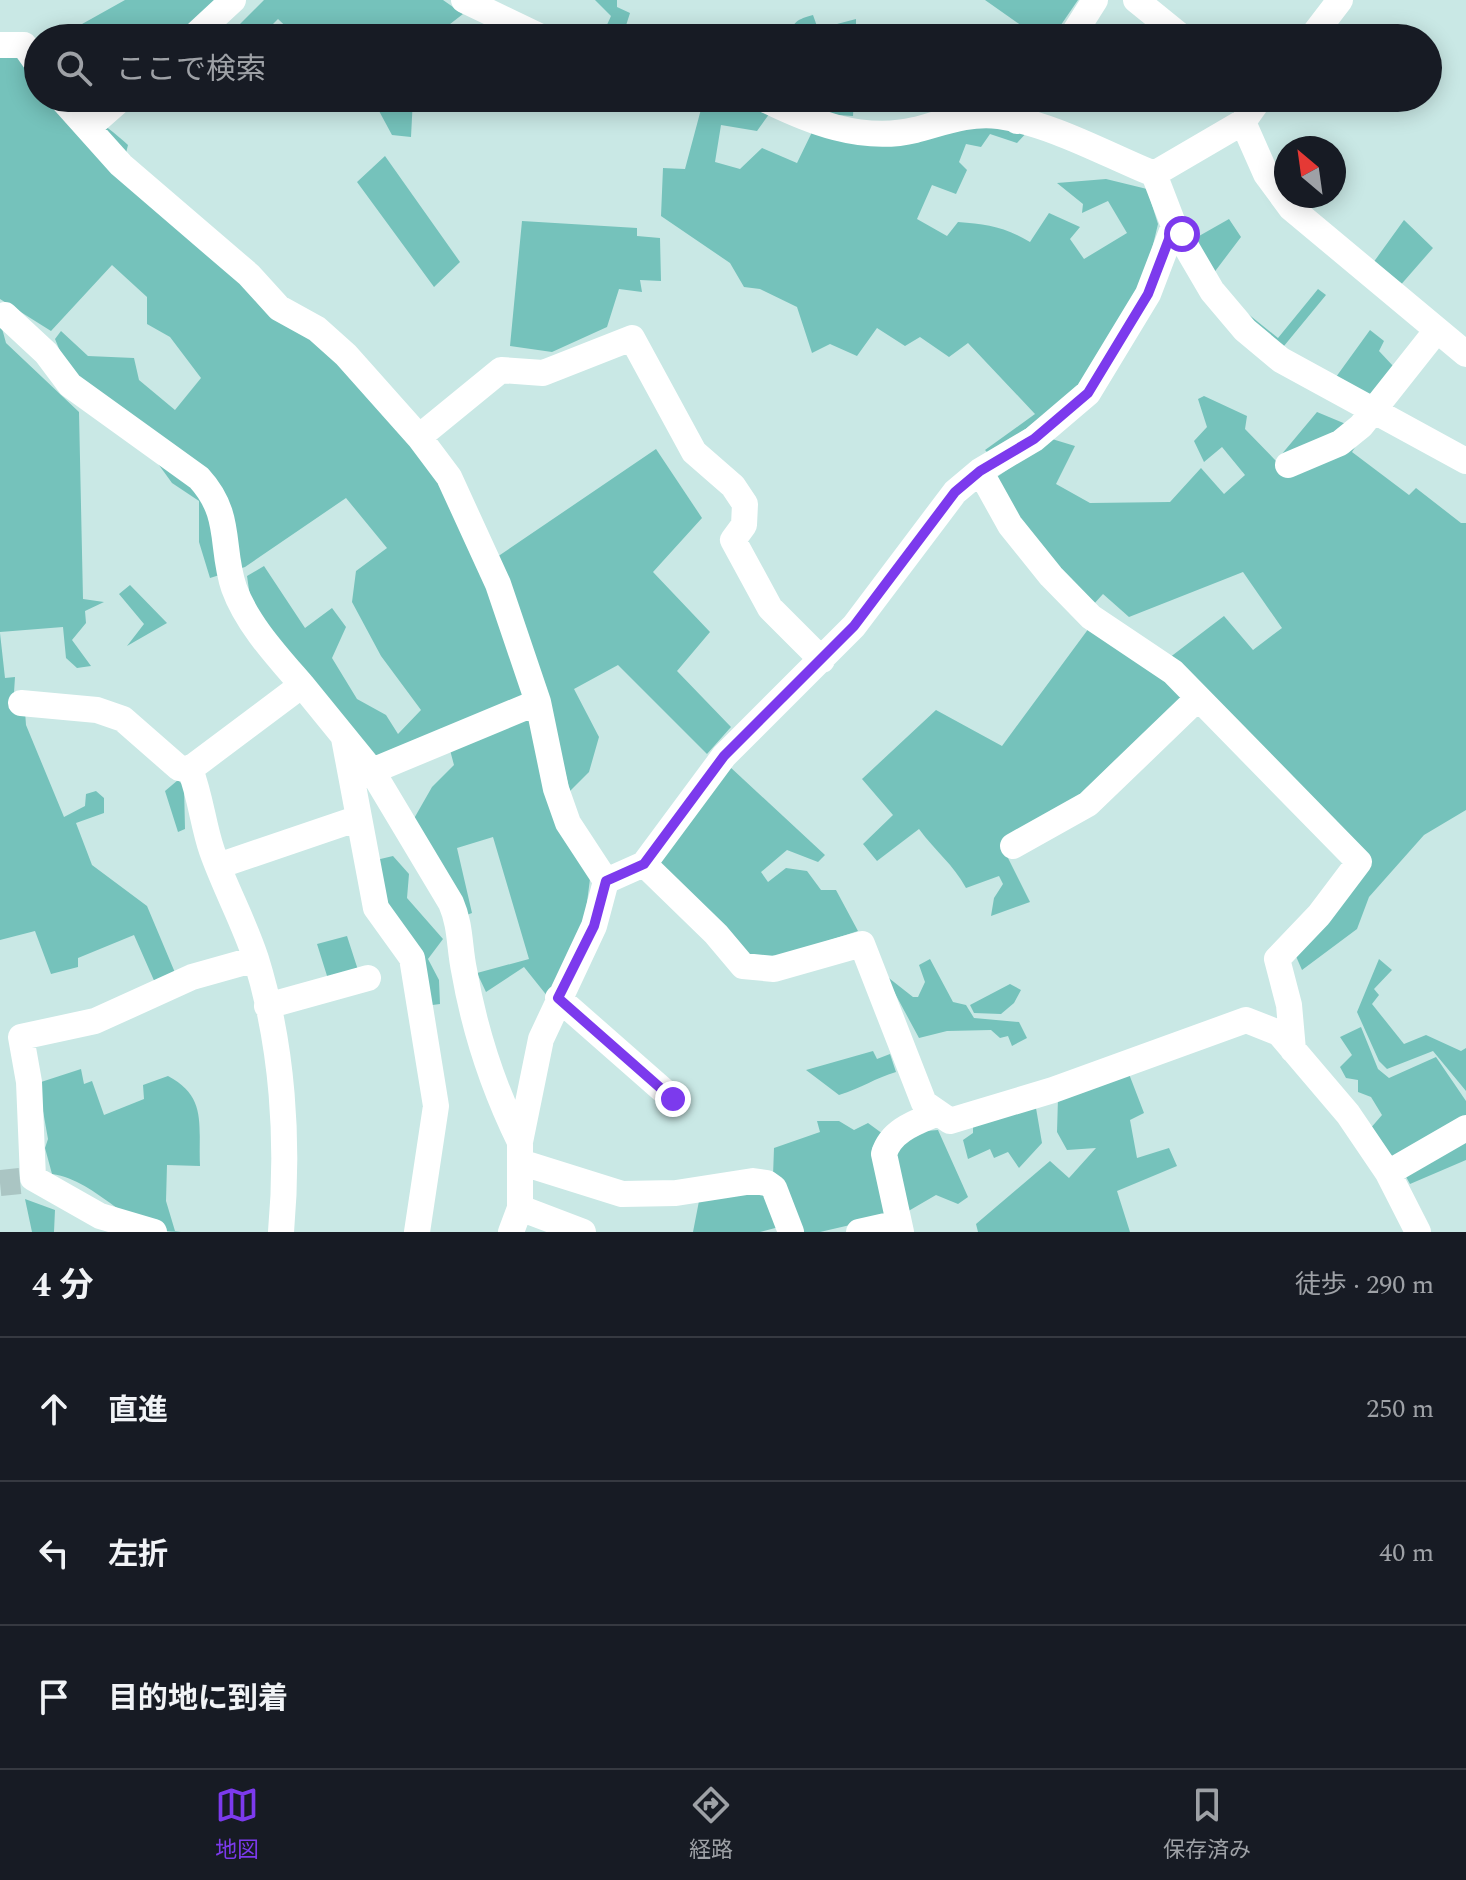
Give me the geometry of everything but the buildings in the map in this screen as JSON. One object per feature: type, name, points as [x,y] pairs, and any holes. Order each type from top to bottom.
[{"type":"street","points":[[207,24],[233,0]]},
{"type":"street","points":[[464,0],[506,10],[524,24]]},
{"type":"street","points":[[1080,24],[1095,0]]},
{"type":"street","points":[[1136,0],[1166,24]]},
{"type":"street","points":[[1322,24],[1340,0]]},
{"type":"street","points":[[0,45],[24,45]]},
{"type":"street","points":[[74,112],[121,165],[249,275],[279,308],[317,329],[346,355],[419,437],[449,477],[498,584],[538,702],[556,789],[568,823],[606,881],[594,926],[541,1039],[520,1152],[515,1220],[583,1232]]},
{"type":"street","points":[[88,128],[106,112]]},
{"type":"street","points":[[790,112],[861,133],[913,130],[943,119],[997,116],[1040,127],[1154,174],[1174,226],[1212,291],[1245,330],[1281,360],[1373,413],[1466,461]]},
{"type":"street","points":[[1017,121],[1023,112]]},
{"type":"street","points":[[1154,174],[1243,122],[1250,112]]},
{"type":"street","points":[[1243,122],[1266,174],[1291,208],[1466,354]]},
{"type":"street","points":[[606,881],[644,864],[724,756],[854,626],[955,492],[980,471],[1034,439],[1088,393],[1148,294],[1174,226]]},
{"type":"street","points":[[5,315],[46,353],[70,385],[199,478],[213,493],[222,511],[234,588],[267,645],[343,732],[372,771],[451,903],[461,925],[463,969],[495,1085],[520,1152],[622,1194],[676,1193],[753,1181],[767,1183],[774,1188],[791,1232]]},
{"type":"street","points":[[1288,465],[1340,443],[1373,413],[1437,330]]},
{"type":"street","points":[[419,437],[501,370],[543,373],[632,338],[694,452],[733,486],[745,504],[744,525],[733,540],[770,608],[822,660]]},
{"type":"street","points":[[980,471],[1010,525],[1051,576],[1091,617],[1173,672],[1359,862],[1319,915],[1277,959],[1289,1005],[1293,1050]]},
{"type":"street","points":[[21,703],[97,710],[123,719],[179,768],[190,769],[302,685]]},
{"type":"street","points":[[1013,846],[1088,804],[1198,698]]},
{"type":"street","points":[[372,771],[538,702]]},
{"type":"street","points":[[343,732],[376,908],[412,958],[436,1106],[417,1232]]},
{"type":"street","points":[[190,769],[204,805],[218,866],[256,959],[267,1006],[283,1119],[285,1188],[281,1232]]},
{"type":"street","points":[[218,866],[359,818]]},
{"type":"street","points":[[644,864],[716,934],[743,966],[774,969],[862,944],[924,1103],[950,1121],[1246,1020],[1279,1033],[1348,1114],[1388,1173],[1418,1232]]},
{"type":"street","points":[[154,1232],[100,1216],[26,1179],[29,1082],[21,1037],[95,1021],[192,977],[256,959]]},
{"type":"street","points":[[267,1006],[368,978]]},
{"type":"street","points":[[558,998],[673,1099]]},
{"type":"street","points":[[859,1232],[900,1228],[884,1154],[887,1144],[904,1128],[938,1113]]},
{"type":"street","points":[[1388,1173],[1466,1128]]},
{"type":"shaded area","points":[[125,0],[229,0],[199,24],[82,24]]},
{"type":"shaded area","points":[[264,0],[443,0],[463,14],[450,24],[283,24],[278,19],[273,24],[240,24]]},
{"type":"shaded area","points":[[595,0],[617,0],[617,7],[630,13],[626,24],[607,24],[611,16]]},
{"type":"shaded area","points":[[985,0],[1078,0],[1062,24],[1019,24]]},
{"type":"shaded area","points":[[813,15],[816,24],[795,24]]},
{"type":"shaded area","points":[[856,19],[856,24],[837,24]]},
{"type":"shaded area","points":[[20,53],[24,58],[24,112],[84,112],[128,145],[121,173],[263,275],[445,483],[488,583],[527,697],[374,762],[251,604],[247,576],[264,566],[305,628],[332,608],[346,627],[332,658],[357,699],[386,715],[398,734],[421,710],[381,656],[352,602],[356,571],[387,548],[346,498],[245,567],[210,578],[199,542],[199,501],[172,483],[151,454],[67,368],[55,339],[61,331],[88,356],[134,358],[139,380],[175,410],[201,378],[170,337],[147,324],[147,297],[112,265],[51,331],[0,299],[0,54]]},
{"type":"shaded area","points":[[380,112],[412,112],[411,137],[392,135]]},
{"type":"shaded area","points":[[700,112],[771,112],[757,131],[721,125],[715,162],[740,169],[762,148],[797,163],[813,130],[947,125],[1029,130],[1017,143],[990,134],[981,147],[966,144],[959,162],[967,170],[956,194],[932,185],[917,219],[947,236],[958,222],[995,227],[1030,242],[1049,213],[1080,227],[1070,239],[1084,259],[1127,233],[1108,201],[1082,213],[1083,204],[1057,183],[1106,179],[1147,189],[1158,224],[1147,270],[1084,383],[991,456],[985,450],[1035,414],[968,343],[949,357],[920,337],[905,346],[877,328],[857,356],[830,344],[812,353],[797,307],[760,289],[744,287],[730,263],[661,216],[663,168],[685,169]]},
{"type":"shaded area","points":[[810,112],[853,112],[853,116]]},
{"type":"shaded area","points":[[385,156],[460,262],[434,287],[357,182]]},
{"type":"shaded area","points":[[1229,219],[1241,237],[1213,274],[1237,305],[1278,338],[1318,289],[1326,295],[1279,352],[1241,320],[1192,240]]},
{"type":"shaded area","points":[[1404,220],[1433,248],[1398,288],[1373,263]]},
{"type":"shaded area","points":[[522,221],[637,228],[637,236],[660,238],[661,281],[640,280],[642,292],[619,289],[607,327],[552,352],[510,346]]},
{"type":"shaded area","points":[[0,321],[6,343],[79,412],[83,599],[104,602],[85,611],[86,623],[72,640],[91,666],[77,668],[66,658],[63,627],[0,632]]},
{"type":"shaded area","points":[[1370,330],[1384,341],[1379,351],[1394,367],[1370,400],[1336,377]]},
{"type":"shaded area","points":[[1204,396],[1247,416],[1245,429],[1276,461],[1317,412],[1365,432],[1352,452],[1409,495],[1416,488],[1461,523],[1466,523],[1466,810],[1424,835],[1369,897],[1357,929],[1302,970],[1295,954],[1368,858],[1169,658],[1224,616],[1253,650],[1282,628],[1243,572],[1129,617],[1103,594],[1093,605],[1016,524],[991,481],[1052,439],[1075,446],[1056,484],[1090,503],[1170,502],[1201,468],[1224,494],[1245,475],[1222,447],[1204,462],[1194,441],[1207,427],[1198,399]]},
{"type":"shaded area","points":[[656,449],[702,518],[653,572],[710,632],[677,671],[731,727],[707,754],[618,665],[574,689],[599,737],[589,772],[570,791],[549,711],[497,557]]},
{"type":"shaded area","points":[[130,585],[167,623],[127,646],[144,624],[119,594]]},
{"type":"shaded area","points":[[1089,628],[1165,675],[1184,696],[1078,798],[1001,844],[1030,902],[991,916],[994,898],[1003,884],[999,876],[966,888],[919,829],[877,861],[863,844],[893,815],[862,779],[936,710],[1002,746]]},
{"type":"shaded area","points":[[0,633],[5,678],[15,677],[13,708],[25,711],[26,725],[64,817],[85,806],[86,794],[96,791],[104,798],[104,813],[76,823],[92,865],[147,906],[176,975],[156,985],[134,935],[78,958],[78,967],[51,974],[35,931],[0,940]]},
{"type":"shaded area","points":[[529,716],[590,879],[585,918],[548,997],[524,967],[486,992],[477,973],[529,959],[493,837],[457,848],[472,913],[464,916],[412,822],[432,787],[454,765],[450,750]]},
{"type":"shaded area","points":[[729,766],[825,855],[818,862],[787,850],[761,872],[768,882],[786,868],[807,871],[821,890],[836,890],[858,931],[772,959],[748,956],[661,864],[663,849]]},
{"type":"shaded area","points":[[178,780],[184,786],[185,829],[178,832],[165,791]]},
{"type":"shaded area","points":[[393,856],[409,874],[407,898],[443,939],[428,959],[439,980],[440,1004],[425,1006],[379,905],[372,861]]},
{"type":"shaded area","points":[[347,936],[358,970],[328,979],[317,944]]},
{"type":"shaded area","points":[[930,959],[953,1002],[966,1005],[974,1018],[1019,1022],[1027,1038],[1012,1046],[1008,1036],[1000,1038],[991,1030],[947,1031],[919,1038],[885,975],[913,997],[918,997],[925,982],[919,965]]},
{"type":"shaded area","points":[[1379,959],[1392,970],[1374,989],[1379,995],[1372,1004],[1404,1044],[1426,1035],[1461,1051],[1466,1048],[1466,1091],[1433,1051],[1387,1069],[1379,1061],[1357,1012]]},
{"type":"shaded area","points":[[1010,984],[1021,990],[1014,1003],[1001,1014],[974,1013],[970,1005]]},
{"type":"shaded area","points":[[1361,1027],[1378,1069],[1389,1078],[1436,1057],[1466,1101],[1466,1115],[1392,1158],[1369,1130],[1382,1115],[1371,1097],[1358,1092],[1358,1080],[1346,1078],[1340,1067],[1352,1055],[1340,1037]]},
{"type":"shaded area","points":[[873,1051],[877,1059],[890,1054],[896,1072],[839,1095],[806,1070]]},
{"type":"shaded area","points":[[81,1069],[84,1084],[92,1081],[104,1115],[144,1099],[143,1085],[168,1076],[190,1093],[200,1125],[200,1166],[167,1165],[166,1201],[175,1231],[181,1232],[162,1230],[144,1224],[85,1186],[52,1174],[45,1148],[48,1139],[38,1083]]},
{"type":"shaded area","points":[[1129,1074],[1144,1113],[1130,1120],[1137,1158],[1169,1148],[1177,1166],[1117,1191],[1130,1232],[978,1232],[976,1224],[1050,1161],[1069,1178],[1096,1148],[1067,1150],[1057,1132],[1058,1098]]},
{"type":"shaded area","points":[[1036,1108],[1042,1143],[1019,1168],[1008,1152],[994,1158],[990,1149],[968,1159],[963,1140],[973,1133],[973,1126]]},
{"type":"shaded area","points":[[817,1121],[839,1121],[854,1130],[868,1123],[883,1134],[872,1148],[889,1216],[820,1232],[798,1232],[773,1176],[774,1148],[820,1132]]},
{"type":"shaded area","points":[[938,1130],[968,1197],[958,1204],[936,1195],[905,1213],[895,1141],[913,1132]]},
{"type":"shaded area","points":[[1466,1141],[1466,1160],[1410,1184],[1405,1175]]},
{"type":"shaded area","points":[[752,1190],[769,1196],[779,1227],[760,1232],[693,1232],[699,1201]]},
{"type":"shaded area","points":[[25,1199],[55,1210],[54,1232],[32,1232]]},
{"type":"tunnel","points":[[0,1183],[20,1181]]},
{"type":"route","points":[[673,1099],[558,998],[594,926],[606,881],[644,864],[724,756],[854,626],[955,492],[980,471],[1034,439],[1088,393],[1148,294],[1174,226],[1182,234]]}]
